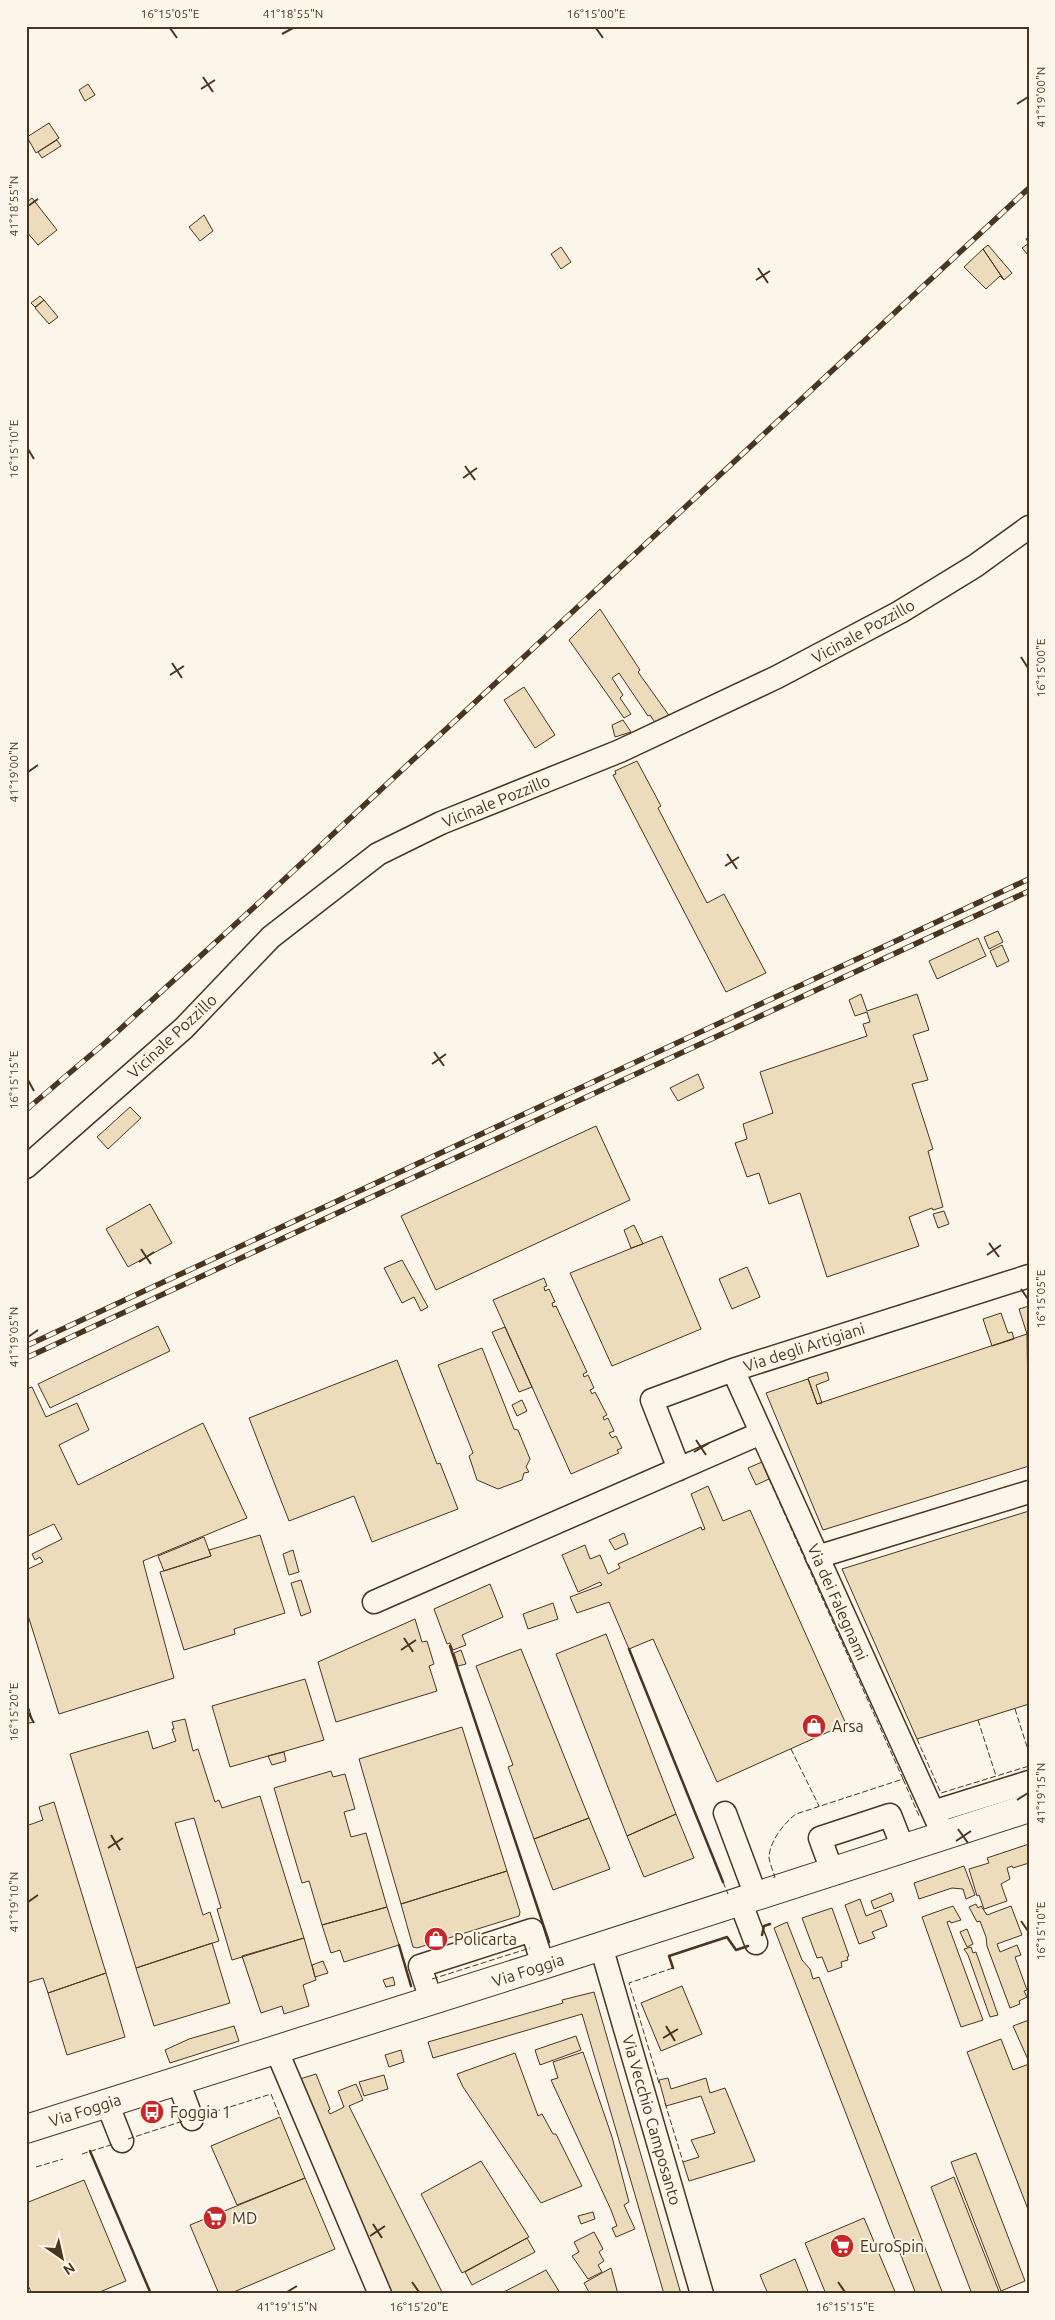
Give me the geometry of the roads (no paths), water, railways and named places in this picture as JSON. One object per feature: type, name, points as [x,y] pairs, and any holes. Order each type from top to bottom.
[{"type":"main road","name":"Via Foggia","points":[[26,2129],[543,1965],[903,1848],[938,1823],[1029,1808]]},
{"type":"street","name":"Vicinale Pozzillo","points":[[26,1167],[184,1028],[271,937],[378,854],[441,823],[620,751],[777,677],[900,612],[975,566],[1029,526]]},
{"type":"street","name":"Via degli Artigiani","points":[[679,1469],[652,1400],[733,1370],[1029,1276]]},
{"type":"street","name":"Via dei Falegnami","points":[[733,1370],[938,1823]]},
{"type":"street","points":[[374,1602],[761,1433]]},
{"type":"street","points":[[817,1557],[1029,1492]]},
{"type":"street","points":[[938,1823],[1029,1782]]},
{"type":"street","points":[[725,1813],[748,1898],[756,1943]]},
{"type":"street","points":[[431,2000],[420,1966],[532,1930],[543,1965]]},
{"type":"street","name":"Via Vecchio Camposanto","points":[[601,1946],[702,2294]]},
{"type":"street","points":[[276,2049],[380,2294]]},
{"type":"street","points":[[178,2080],[192,2119]]},
{"type":"street","points":[[107,2103],[122,2141]]},
{"type":"railway","points":[[26,1110],[106,1042],[262,900],[1029,188]]},
{"type":"railway","points":[[26,1346],[1029,879]]},
{"type":"railway","points":[[26,1358],[1029,891]]},
{"type":"place","name":"Arsa","points":[[814,1726]]},
{"type":"place","name":"Policarta","points":[[436,1939]]},
{"type":"place","name":"Foggia 1","points":[[152,2112]]},
{"type":"place","name":"MD","points":[[215,2218]]},
{"type":"place","name":"EuroSpin","points":[[842,2246]]}]
